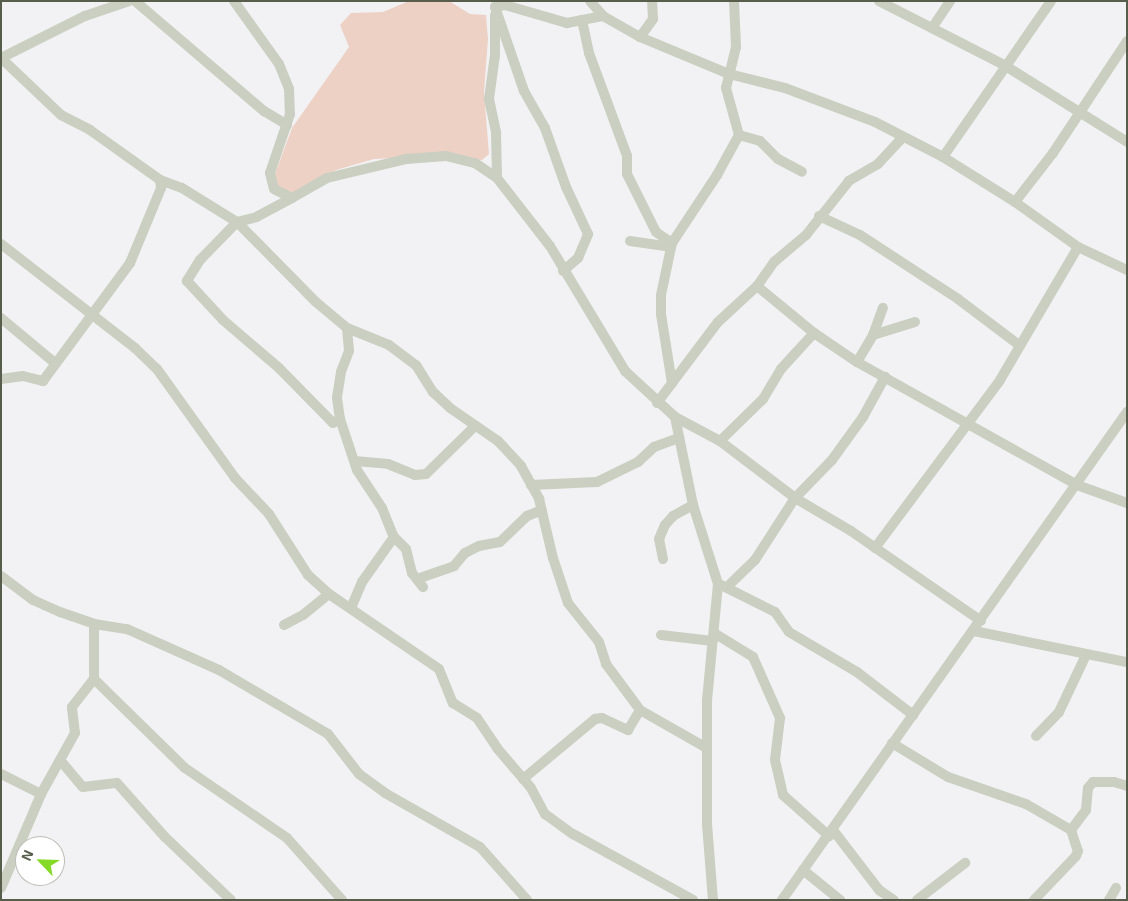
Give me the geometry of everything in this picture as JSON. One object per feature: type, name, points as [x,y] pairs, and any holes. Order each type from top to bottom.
[{"type":"street","points":[[129,1],[85,16],[2,58],[38,95],[61,114],[90,130],[160,180],[182,188],[237,222],[316,302],[347,328],[389,345],[416,366],[432,392],[498,441],[521,466],[531,485],[542,510],[552,558],[568,603],[599,642],[606,664],[640,710],[707,748]]},
{"type":"street","points":[[135,1],[264,111],[287,126]]},
{"type":"street","points":[[234,1],[279,64],[288,89],[287,126],[270,181],[274,189],[292,198]]},
{"type":"street","points":[[590,1],[603,16],[640,37],[729,74],[785,88],[875,122],[943,157],[1015,202],[1078,247],[1127,270]]},
{"type":"street","points":[[640,37],[653,19],[652,1]]},
{"type":"street","points":[[672,383],[661,314],[661,295],[671,245],[739,134],[726,88],[736,47],[734,1]]},
{"type":"street","points":[[879,1],[1004,66],[1127,142]]},
{"type":"street","points":[[932,28],[950,1]]},
{"type":"street","points":[[943,157],[1004,66],[1051,1]]},
{"type":"street","points":[[494,4],[505,5],[568,23],[603,16]]},
{"type":"street","points":[[494,4],[495,55],[489,100],[496,133],[497,178]]},
{"type":"street","points":[[494,4],[524,91],[545,128],[566,186],[588,234],[578,258],[564,271]]},
{"type":"street","points":[[582,20],[589,53],[627,156],[626,174],[656,232],[671,245]]},
{"type":"street","points":[[1015,202],[1053,153],[1127,41]]},
{"type":"street","points":[[739,134],[760,141],[778,159],[802,172]]},
{"type":"street","points":[[658,403],[718,322],[757,286],[774,262],[806,236],[819,216],[849,181],[878,164],[903,137]]},
{"type":"street","points":[[340,419],[333,424],[279,368],[223,320],[187,281],[200,260],[237,222],[257,217],[327,178],[406,159],[446,156],[474,163],[497,178],[550,246],[625,371],[658,403],[675,417],[720,441],[795,498],[875,548],[981,621]]},
{"type":"street","points":[[1,379],[23,376],[43,381],[130,263],[161,188],[160,180]]},
{"type":"street","points":[[819,216],[860,235],[958,299],[1019,345]]},
{"type":"street","points":[[630,241],[671,245]]},
{"type":"street","points":[[1,244],[91,316],[135,348],[157,369],[235,478],[269,514],[308,575],[329,594],[439,669],[453,703],[477,718],[523,779],[545,814],[573,834],[693,900]]},
{"type":"street","points":[[875,548],[968,426],[1078,247]]},
{"type":"street","points":[[757,286],[814,333],[857,362],[968,426],[1077,485],[1127,504]]},
{"type":"street","points":[[857,362],[873,335],[883,308]]},
{"type":"street","points":[[1,318],[55,363]]},
{"type":"street","points":[[873,335],[915,322]]},
{"type":"street","points":[[347,328],[349,351],[341,372],[337,398],[340,419],[357,470],[389,520],[394,537],[406,548],[412,573],[420,583],[454,566],[465,553],[479,546],[500,542],[527,516],[542,510]]},
{"type":"street","points":[[720,441],[763,399],[781,369],[814,333]]},
{"type":"street","points":[[722,586],[755,560],[795,498],[832,460],[863,417],[885,377]]},
{"type":"street","points":[[782,900],[1127,412]]},
{"type":"street","points":[[675,417],[693,506],[722,586],[714,637],[707,748],[707,824],[713,900]]},
{"type":"street","points":[[355,461],[388,464],[415,475],[426,474],[476,426]]},
{"type":"street","points":[[531,485],[597,482],[638,462],[654,447],[679,438]]},
{"type":"street","points":[[663,559],[659,539],[665,525],[673,516],[693,506]]},
{"type":"street","points":[[351,608],[362,582],[394,537]]},
{"type":"street","points":[[1,576],[33,600],[94,624],[127,628],[218,670],[328,734],[359,774],[385,793],[480,847],[527,900]]},
{"type":"street","points":[[722,586],[775,612],[789,632],[857,672],[913,715]]},
{"type":"street","points":[[284,625],[303,615],[329,594]]},
{"type":"street","points":[[1,888],[41,794],[75,733],[72,707],[94,679],[94,624]]},
{"type":"street","points":[[974,631],[1127,662]]},
{"type":"street","points":[[661,635],[714,637],[752,657],[780,718],[775,760],[783,795],[831,833],[879,890],[894,900]]},
{"type":"street","points":[[1036,736],[1059,712],[1074,687],[1086,655]]},
{"type":"street","points":[[94,679],[185,768],[287,838],[342,900]]},
{"type":"street","points":[[523,779],[595,719],[602,718],[628,730],[640,710]]},
{"type":"street","points":[[892,743],[948,778],[1026,804],[1071,830],[1078,851],[1076,856],[1034,900]]},
{"type":"street","points":[[60,760],[83,787],[117,783],[165,837],[231,900]]},
{"type":"street","points":[[1,774],[41,794]]},
{"type":"street","points":[[1071,830],[1086,810],[1088,788],[1093,782],[1114,782],[1127,786]]},
{"type":"street","points":[[917,900],[965,863]]},
{"type":"street","points":[[803,870],[840,900]]},
{"type":"street","points":[[1109,900],[1116,888]]},
{"type":"shaded area","points":[[409,1],[449,1],[470,14],[486,15],[488,39],[484,92],[489,154],[482,160],[436,156],[374,159],[336,170],[294,193],[283,192],[277,185],[275,174],[292,128],[349,47],[340,25],[351,13],[383,12]]}]
